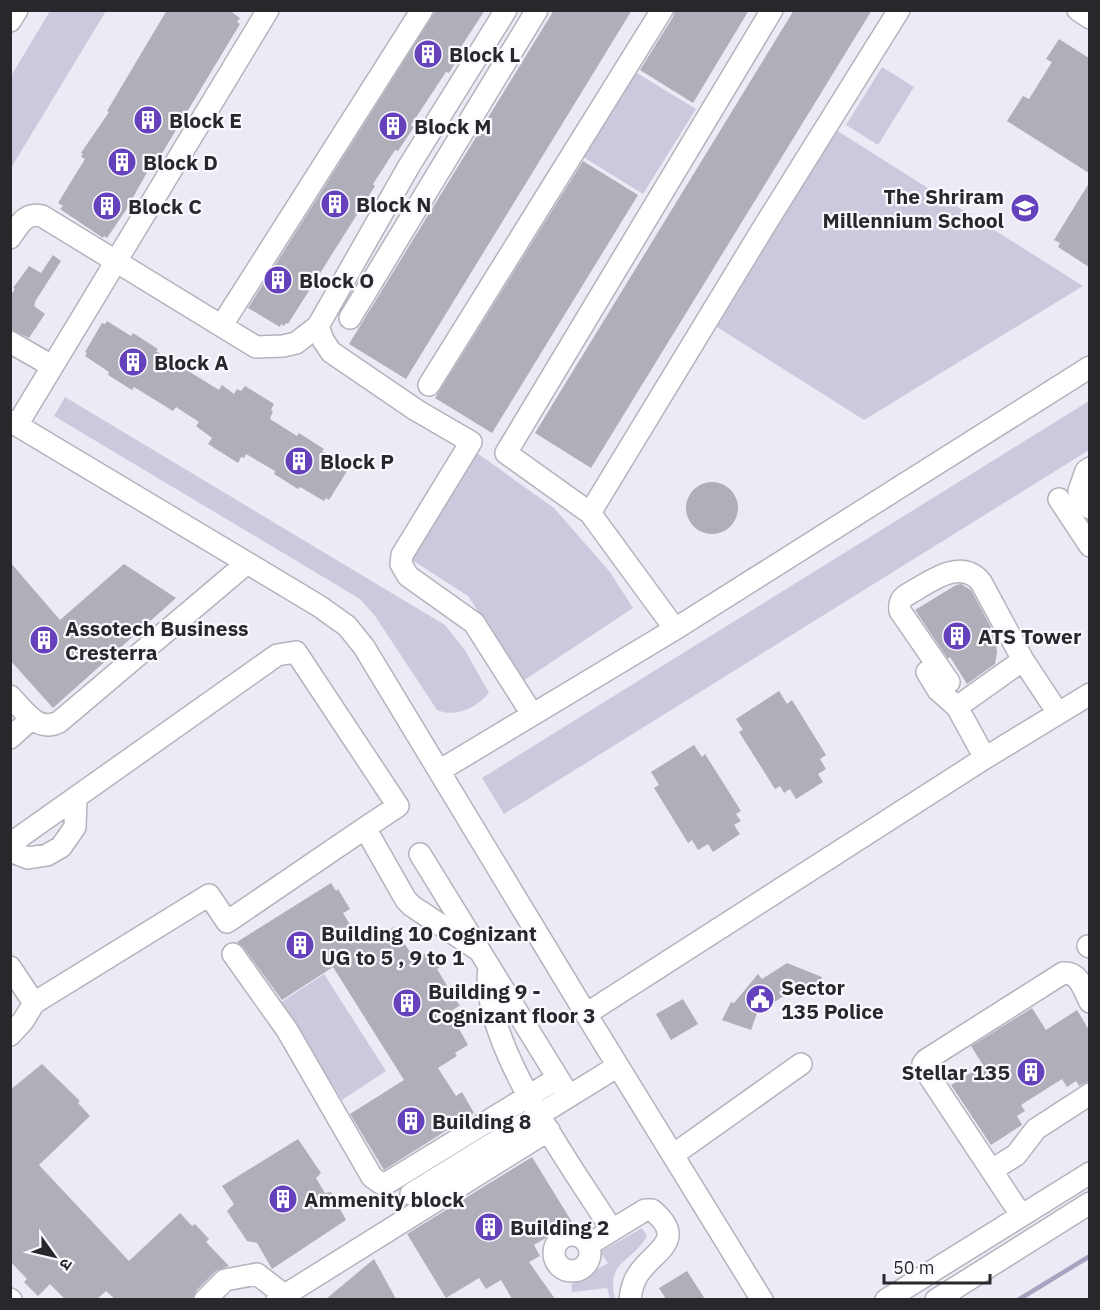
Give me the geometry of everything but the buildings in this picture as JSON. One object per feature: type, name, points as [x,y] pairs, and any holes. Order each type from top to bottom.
[{"type":"street","points":[[10,21],[17,10]]},
{"type":"street","points":[[268,10],[52,366],[14,423],[319,606],[347,626],[364,647],[762,1299]]},
{"type":"street","points":[[222,325],[422,10]]},
{"type":"street","points":[[10,237],[27,216],[34,214],[42,216],[115,263],[255,346],[283,346],[296,343],[318,326],[410,166],[506,10]]},
{"type":"street","points":[[350,318],[537,10]]},
{"type":"street","points":[[429,385],[662,10]]},
{"type":"street","points":[[675,629],[590,513],[506,453],[772,10]]},
{"type":"street","points":[[590,513],[899,10]]},
{"type":"street","points":[[1078,10],[1089,18]]},
{"type":"street","points":[[318,326],[331,352],[416,410],[471,442],[402,555],[401,564],[408,576],[474,623],[532,714]]},
{"type":"street","points":[[10,342],[52,366]]},
{"type":"street","points":[[439,771],[675,629],[1089,368]]},
{"type":"street","points":[[1089,468],[1079,491],[1089,508]]},
{"type":"street","points":[[1059,499],[1089,546]]},
{"type":"street","points":[[10,696],[31,719],[44,726],[51,726],[59,722],[247,563]]},
{"type":"street","points":[[949,682],[900,611],[901,599],[944,572],[968,571],[981,582],[1023,660],[1058,713]]},
{"type":"street","points":[[928,583],[911,581],[891,591],[887,598],[888,605],[938,690],[957,706],[985,758]]},
{"type":"street","points":[[10,844],[277,656],[296,652],[398,806],[227,922],[209,895],[34,1003],[23,1021],[10,1035]]},
{"type":"street","points":[[957,706],[1023,660]]},
{"type":"street","points":[[586,1014],[985,758],[1089,694]]},
{"type":"street","points":[[10,738],[31,719]]},
{"type":"street","points":[[10,851],[28,858],[47,855],[62,847],[75,827],[76,798]]},
{"type":"street","points":[[365,828],[406,900],[485,959],[487,983],[499,1035],[528,1096],[612,1230]]},
{"type":"street","points":[[420,854],[563,1087]]},
{"type":"street","points":[[233,954],[287,1030],[372,1178],[382,1184],[528,1096],[563,1087],[618,1065]]},
{"type":"street","points":[[10,967],[34,1003]]},
{"type":"street","points":[[1021,1215],[923,1064],[1063,973],[1070,973],[1077,977],[1089,1002]]},
{"type":"street","points":[[674,1155],[801,1064]]},
{"type":"street","points":[[205,1299],[225,1280],[256,1274],[281,1297],[544,1122],[563,1087]]},
{"type":"street","points":[[992,1170],[1016,1155],[1036,1129],[1089,1094]]},
{"type":"street","points":[[411,1194],[544,1122]]},
{"type":"street","points":[[886,1299],[1089,1173]]},
{"type":"street","points":[[936,1299],[1089,1203]]},
{"type":"street","points":[[588,1245],[645,1210],[652,1210],[657,1215],[667,1230],[668,1238],[665,1246],[639,1273],[632,1287],[630,1299]]},
{"type":"shaded area","points":[[50,11],[106,11],[11,168],[11,76]]},
{"type":"shaded area","points":[[882,67],[914,87],[878,145],[846,125]]},
{"type":"shaded area","points":[[632,70],[696,109],[643,194],[580,155]]},
{"type":"shaded area","points":[[836,130],[1083,286],[864,420],[717,327]]},
{"type":"shaded area","points":[[65,397],[445,625],[465,650],[489,693],[472,707],[459,712],[437,710],[375,616],[360,599],[54,416]]},
{"type":"shaded area","points":[[1089,401],[1089,450],[504,814],[482,778]]},
{"type":"shaded area","points":[[477,453],[554,508],[610,572],[633,608],[523,681],[468,596],[412,560]]},
{"type":"shaded area","points":[[324,974],[386,1071],[342,1100],[280,1003]]},
{"type":"shaded area","points":[[642,1228],[647,1236],[617,1269],[613,1286],[615,1299],[610,1299],[607,1288],[572,1292],[571,1285],[608,1263],[600,1252]]},
{"type":"waterway","points":[[1018,1300],[1090,1256]]},
{"type":"place","name":"Block L","points":[[428,54]]},
{"type":"place","name":"Block E","points":[[148,120]]},
{"type":"place","name":"Block M","points":[[393,126]]},
{"type":"place","name":"Block D","points":[[122,162]]},
{"type":"place","name":"Block N","points":[[335,204]]},
{"type":"place","name":"Block C","points":[[107,206]]},
{"type":"place","name":"The Shriram Millennium School","points":[[1025,208]]},
{"type":"place","name":"Block O","points":[[278,280]]},
{"type":"place","name":"Block A","points":[[133,362]]},
{"type":"place","name":"Block P","points":[[299,461]]},
{"type":"place","name":"ATS Tower","points":[[957,636]]},
{"type":"place","name":"Assotech Business Cresterra","points":[[44,640]]},
{"type":"place","name":"Building 10 Cognizant UG to 5 , 9 to 1","points":[[300,945]]},
{"type":"place","name":"Sector 135 Police","points":[[760,999]]},
{"type":"place","name":"Building 9 - Cognizant floor 3","points":[[407,1003]]},
{"type":"place","name":"Stellar 135","points":[[1031,1072]]},
{"type":"place","name":"Building 8","points":[[411,1121]]},
{"type":"place","name":"Ammenity block","points":[[283,1199]]},
{"type":"place","name":"Building 2","points":[[489,1227]]}]
